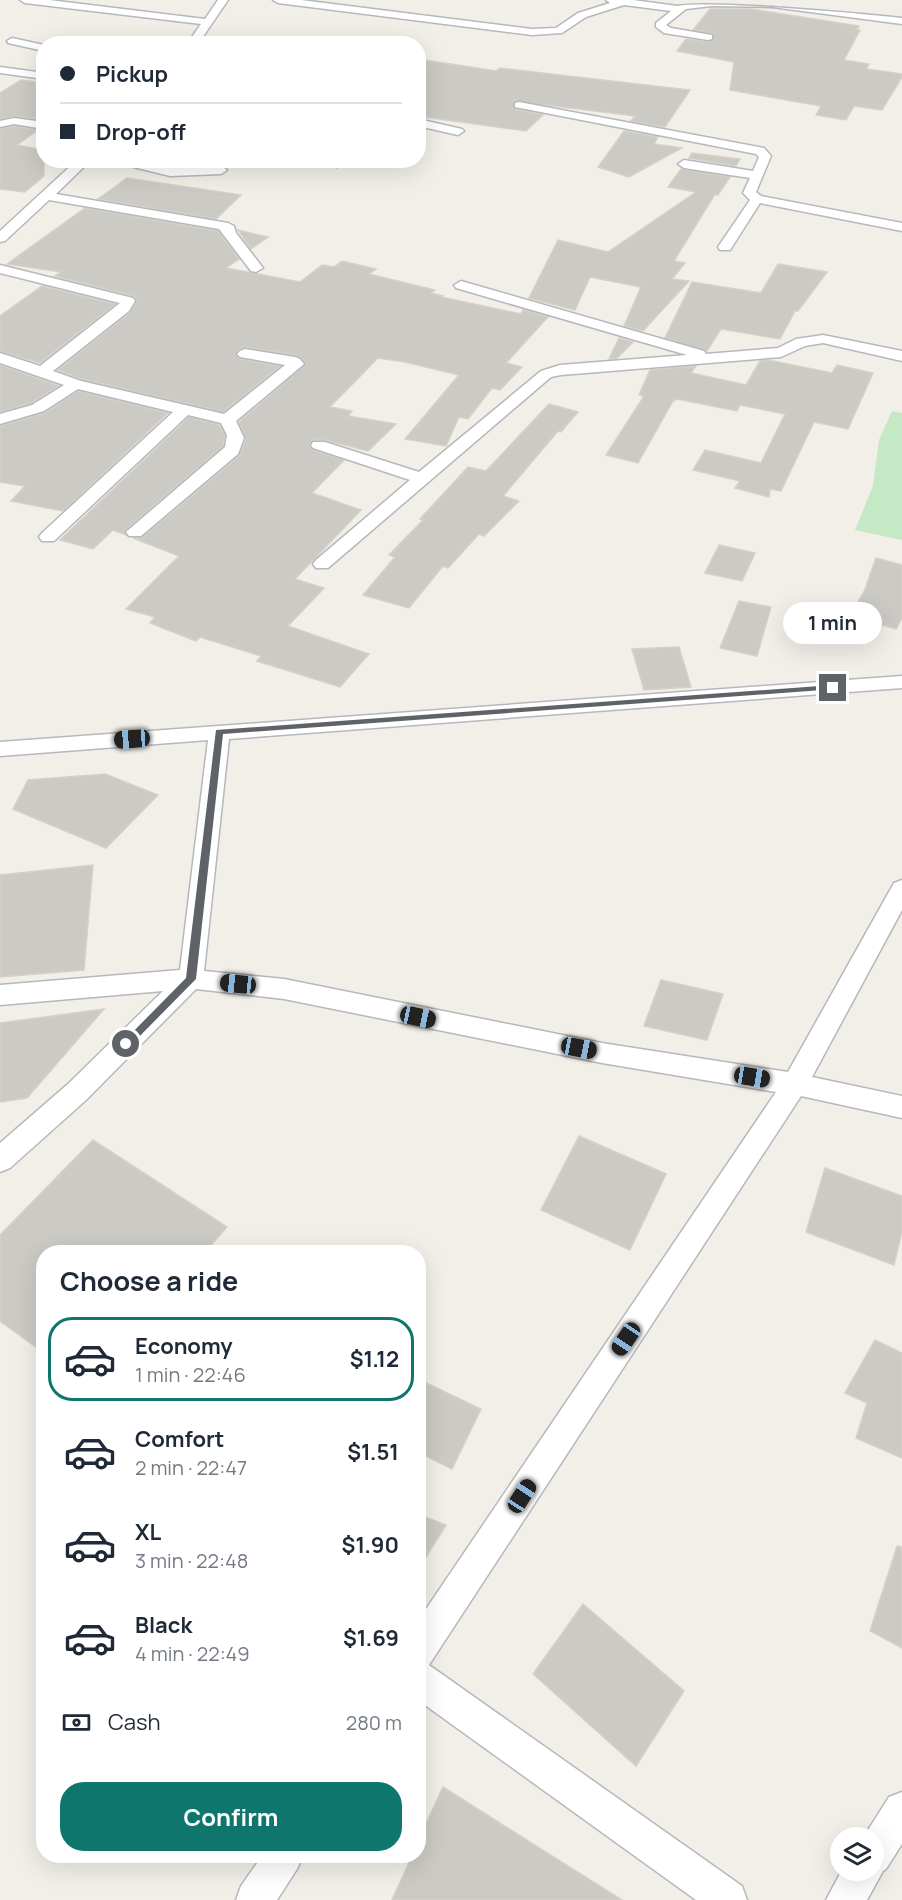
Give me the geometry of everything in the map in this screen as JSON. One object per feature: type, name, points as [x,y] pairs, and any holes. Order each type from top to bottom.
[{"type":"street","points":[[25,0],[208,22]]},
{"type":"street","points":[[198,36],[223,0]]},
{"type":"street","points":[[278,0],[532,32],[558,31],[582,15],[622,2]]},
{"type":"street","points":[[611,0],[678,9],[701,3],[758,2],[902,21]]},
{"type":"street","points":[[678,9],[662,23],[660,26],[662,28],[708,38]]},
{"type":"street","points":[[12,41],[36,46]]},
{"type":"street","points":[[1,71],[36,75]]},
{"type":"street","points":[[519,105],[760,151],[765,156],[749,193],[758,199],[902,227]]},
{"type":"street","points":[[0,124],[14,121],[36,125]]},
{"type":"street","points":[[426,124],[458,131]]},
{"type":"street","points":[[684,164],[757,175]]},
{"type":"street","points":[[0,238],[77,168]]},
{"type":"street","points":[[150,168],[170,172],[220,170]]},
{"type":"street","points":[[47,196],[223,226],[229,229],[229,233],[256,268]]},
{"type":"street","points":[[724,247],[758,199]]},
{"type":"street","points":[[0,269],[128,301],[124,308],[42,372]]},
{"type":"street","points":[[461,285],[512,303],[576,318],[713,358]]},
{"type":"street","points":[[322,564],[546,374],[560,370],[781,352],[811,339],[823,339],[902,356]]},
{"type":"street","points":[[227,420],[296,364],[245,354]]},
{"type":"street","points":[[0,358],[76,384],[227,420],[235,431],[236,445],[232,450],[135,532]]},
{"type":"street","points":[[0,419],[38,408],[76,384]]},
{"type":"street","points":[[48,537],[184,410]]},
{"type":"street","points":[[319,445],[422,478]]},
{"type":"street","points":[[0,749],[902,682]]},
{"type":"street","points":[[0,1160],[77,1092],[191,979],[219,732]]},
{"type":"street","points":[[426,1641],[795,1084],[902,889]]},
{"type":"street","points":[[0,995],[191,979],[284,989],[602,1053],[795,1084],[902,1107]]},
{"type":"street","points":[[426,1684],[728,1900]]},
{"type":"street","points":[[884,1839],[902,1810]]},
{"type":"street","points":[[255,1900],[279,1863]]},
{"type":"street","points":[[845,1900],[857,1881]]},
{"type":"green space","points":[[892,411],[902,413],[902,540],[855,530],[873,486],[879,440]]},
{"type":"building","points":[[710,9],[751,9],[859,26],[856,30],[860,30],[844,60],[869,64],[866,69],[902,74],[902,77],[882,110],[854,106],[846,120],[816,115],[821,106],[730,90],[734,62],[677,51],[686,39],[708,42],[714,40],[712,33],[693,30]]},
{"type":"building","points":[[426,60],[496,71],[500,68],[690,90],[665,127],[631,121],[635,116],[514,101],[515,109],[543,115],[526,131],[426,117]]},
{"type":"building","points":[[21,80],[36,82],[36,119],[14,116],[0,119],[0,93]]},
{"type":"building","points":[[14,126],[36,130],[17,145],[36,149],[36,168],[44,168],[44,176],[25,192],[0,189],[0,129]]},
{"type":"building","points":[[624,131],[658,137],[654,144],[682,148],[629,177],[598,167]]},
{"type":"building","points":[[692,153],[740,159],[736,166],[689,158]]},
{"type":"building","points":[[681,169],[730,177],[718,195],[715,194],[674,261],[685,263],[672,279],[689,281],[643,331],[624,326],[641,287],[590,277],[575,310],[529,298],[558,240],[608,252],[696,192],[668,187]]},
{"type":"building","points":[[127,178],[241,195],[216,219],[98,199]]},
{"type":"building","points":[[85,208],[218,231],[239,259],[226,268],[300,282],[322,265],[334,267],[342,261],[376,269],[369,274],[435,290],[431,293],[443,296],[441,297],[521,314],[523,310],[548,317],[506,363],[522,367],[500,390],[492,388],[468,419],[459,417],[446,446],[405,439],[459,375],[378,358],[330,407],[352,411],[348,416],[396,424],[368,451],[325,440],[313,440],[309,444],[312,450],[344,460],[312,493],[361,510],[295,579],[324,588],[288,626],[369,654],[340,687],[257,661],[261,656],[200,637],[196,641],[150,623],[155,617],[126,609],[179,556],[133,538],[142,538],[239,456],[246,439],[239,422],[306,364],[302,358],[295,355],[245,347],[239,349],[235,354],[240,359],[280,366],[223,412],[82,379],[58,370],[130,313],[137,300],[134,296],[55,276],[61,272],[7,264]]},
{"type":"building","points":[[238,230],[268,237],[251,249]]},
{"type":"building","points":[[778,264],[827,272],[798,311],[795,311],[780,339],[721,329],[707,351],[665,338],[692,282],[761,293]]},
{"type":"building","points":[[42,286],[115,304],[40,363],[0,351],[0,316]]},
{"type":"building","points":[[619,338],[633,342],[617,358],[609,359]]},
{"type":"building","points":[[768,360],[832,373],[837,365],[873,373],[848,429],[814,422],[781,491],[770,489],[769,497],[735,488],[740,481],[693,470],[705,450],[761,463],[785,414],[740,405],[737,411],[677,399],[673,401],[638,463],[606,455],[644,396],[639,395],[650,370],[696,366],[691,373],[746,385],[760,361]]},
{"type":"building","points":[[0,365],[59,386],[31,403],[0,412]]},
{"type":"building","points":[[78,391],[168,413],[63,511],[11,501],[25,486],[0,482],[0,426],[45,413]]},
{"type":"building","points":[[549,404],[578,412],[561,432],[558,431],[503,496],[519,501],[484,536],[479,534],[448,568],[443,566],[409,608],[363,595],[395,557],[389,555],[423,520],[420,519],[468,467],[486,471]]},
{"type":"building","points":[[189,417],[219,425],[225,435],[223,446],[125,530],[126,535],[113,530],[93,549],[60,540]]},
{"type":"building","points":[[719,545],[755,553],[742,581],[705,573]]},
{"type":"building","points":[[876,558],[902,565],[902,618],[896,629],[883,625],[875,638],[842,628],[864,592]]},
{"type":"building","points":[[739,601],[771,607],[757,656],[720,648]]},
{"type":"building","points":[[679,647],[691,687],[644,690],[632,649]]},
{"type":"building","points":[[105,774],[158,795],[106,848],[13,809],[28,780]]},
{"type":"building","points":[[93,865],[84,970],[0,977],[0,875]]},
{"type":"building","points":[[661,980],[723,994],[707,1040],[644,1026]]},
{"type":"building","points":[[104,1009],[27,1098],[0,1102],[0,1023]]},
{"type":"building","points":[[579,1136],[666,1174],[630,1250],[541,1210]]},
{"type":"building","points":[[93,1140],[227,1227],[211,1245],[36,1245],[36,1347],[0,1321],[0,1235]]},
{"type":"building","points":[[825,1168],[902,1196],[902,1231],[894,1265],[806,1232]]},
{"type":"building","points":[[875,1340],[902,1353],[902,1458],[856,1438],[867,1403],[845,1393]]},
{"type":"building","points":[[426,1383],[481,1409],[452,1469],[426,1456]]},
{"type":"building","points":[[426,1517],[446,1525],[426,1557]]},
{"type":"building","points":[[897,1546],[902,1547],[902,1648],[870,1631]]},
{"type":"building","points":[[583,1604],[684,1691],[636,1766],[533,1674]]},
{"type":"building","points":[[443,1787],[622,1900],[392,1900],[409,1863],[426,1863],[426,1824]]},
{"type":"route","points":[[126,1044],[191,979],[219,732],[833,688]]}]
